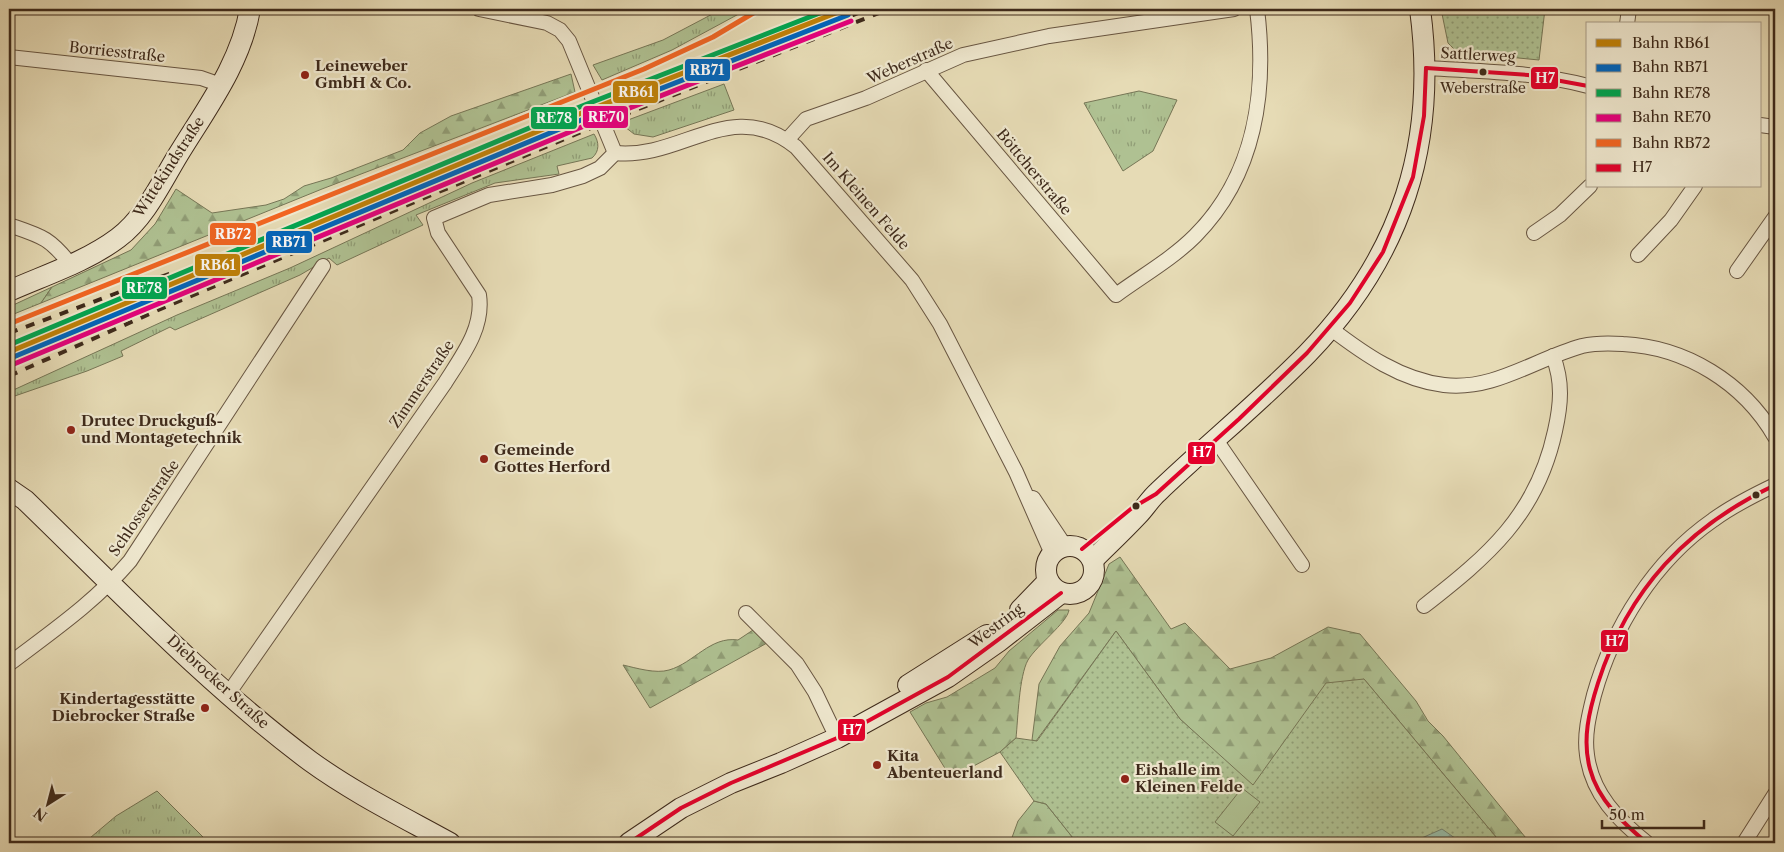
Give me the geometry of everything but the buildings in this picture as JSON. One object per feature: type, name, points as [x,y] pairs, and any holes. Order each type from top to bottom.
[{"type":"street","name":"Wittekindstraße","points":[[9,291],[70,264],[119,237],[137,219],[151,200],[221,85],[244,36],[250,9]]},
{"type":"street","points":[[479,9],[547,23],[560,30],[569,41],[616,153],[634,155],[738,126],[757,126],[772,131],[787,140]]},
{"type":"street","name":"Weberstraße","points":[[787,140],[796,127],[806,119],[866,98],[963,55],[1049,36],[1234,9]]},
{"type":"street","name":"Böttcherstraße","points":[[926,70],[1116,295],[1181,249],[1196,235],[1217,210],[1237,176],[1248,150],[1256,121],[1261,81],[1261,44],[1257,9]]},
{"type":"street","points":[[1073,553],[1094,577],[1083,592],[1072,595],[1055,587],[1046,572],[1156,494],[1216,440],[1308,353],[1330,328],[1369,276],[1383,252],[1405,199],[1419,150],[1424,116],[1426,68],[1420,9]]},
{"type":"street","points":[[1627,22],[1629,9]]},
{"type":"street","name":"Borriesstraße","points":[[9,57],[201,78],[221,85]]},
{"type":"street","name":"Sattlerweg","points":[[1426,68],[1530,75],[1586,86]]},
{"type":"street","points":[[1762,125],[1775,127]]},
{"type":"street","name":"Im Kleinen Felde","points":[[787,140],[820,173],[912,280],[940,324],[1016,472],[1073,553]]},
{"type":"street","name":"Zimmerstraße","points":[[228,694],[445,382],[464,353],[474,332],[480,306],[478,295],[438,233],[434,218],[489,195],[552,185],[583,176],[600,168],[616,153]]},
{"type":"street","points":[[1534,233],[1560,215],[1588,188]]},
{"type":"street","points":[[1638,255],[1671,220],[1694,188]]},
{"type":"street","points":[[1736,271],[1775,217]]},
{"type":"street","points":[[9,225],[45,237],[55,245],[70,264]]},
{"type":"street","name":"Schlosserstraße","points":[[9,664],[88,603],[111,583],[130,561],[323,266]]},
{"type":"street","points":[[1330,328],[1355,348],[1391,369],[1410,377],[1445,385],[1486,383],[1583,346],[1609,343],[1650,347],[1676,354],[1715,373],[1731,385],[1766,421],[1775,437]]},
{"type":"street","points":[[1424,606],[1465,574],[1498,543],[1513,525],[1537,485],[1552,446],[1560,400],[1559,373],[1553,356]]},
{"type":"street","points":[[1216,440],[1302,565]]},
{"type":"street","points":[[1647,843],[1625,826],[1611,811],[1601,796],[1592,775],[1587,756],[1586,738],[1589,714],[1600,675],[1629,610],[1660,570],[1712,520],[1775,485]]},
{"type":"street","name":"Diebrocker Straße","points":[[9,489],[25,500],[228,694],[327,773],[450,843]]},
{"type":"street","name":"Westring","points":[[631,842],[681,808],[731,783],[773,757],[834,732],[992,632],[1055,587]]},
{"type":"street","points":[[746,613],[797,664],[815,692],[834,732]]},
{"type":"street","points":[[1744,843],[1775,794]]},
{"type":"green space","points":[[722,9],[748,9],[672,50],[602,80],[593,65],[663,40]]},
{"type":"green space","points":[[1441,9],[1545,9],[1539,60],[1457,52],[1448,43]]},
{"type":"green space","points":[[571,74],[575,92],[322,189],[41,303],[52,287],[131,250],[155,224],[176,189],[212,213],[266,205],[284,199],[304,186],[331,178],[403,150],[420,133],[451,116]]},
{"type":"green space","points":[[724,84],[734,110],[653,137],[634,134],[620,123]]},
{"type":"green space","points":[[1139,91],[1177,100],[1153,151],[1123,171],[1084,103]]},
{"type":"green space","points":[[594,134],[598,146],[595,155],[592,158],[557,166],[559,174],[495,183],[416,215],[423,225],[337,265],[329,258],[300,275],[175,330],[170,327],[121,351],[123,356],[87,371],[9,398],[9,392],[177,315],[290,268],[472,183]]},
{"type":"green space","points":[[52,287],[41,303],[9,316],[9,307]]},
{"type":"green space","points":[[1120,557],[1171,629],[1185,623],[1230,669],[1271,658],[1328,627],[1360,634],[1416,701],[1428,721],[1443,736],[1530,843],[1501,843],[1364,679],[1318,697],[1253,786],[1180,719],[1116,631],[1036,741],[1032,740],[1039,684],[1060,646],[1089,613],[1109,564]]},
{"type":"green space","points":[[1058,610],[1069,610],[1063,621],[1032,654],[1025,667],[1018,709],[1016,738],[1000,752],[951,778],[910,712],[926,703],[947,697],[995,668],[1009,651]]},
{"type":"green space","points":[[753,630],[767,643],[650,708],[623,665],[652,671],[669,670],[678,667],[710,646],[728,640],[738,640]]},
{"type":"green space","points":[[1116,631],[1180,719],[1253,785],[1326,683],[1364,679],[1501,843],[1077,843],[1046,804],[1034,801],[1000,752],[1016,738],[1037,741]]},
{"type":"green space","points":[[1242,788],[1260,802],[1233,836],[1215,822]]},
{"type":"green space","points":[[157,791],[209,843],[84,843],[116,816]]},
{"type":"green space","points":[[1034,801],[1046,804],[1077,843],[1010,843],[1018,821]]},
{"type":"water","points":[[1442,829],[1462,843],[1407,843],[1411,838],[1415,841]]},
{"type":"railway","points":[[819,29],[868,9]]},
{"type":"railway","points":[[9,376],[172,304],[591,128],[889,9]]},
{"type":"railway","points":[[9,366],[262,256],[779,44]]},
{"type":"railway","points":[[9,333],[177,271]]},
{"type":"rail line","name":"RB72","points":[[9,324],[644,69],[713,37],[760,9]]},
{"type":"rail line","name":"RE78","points":[[9,345],[582,106],[830,9]]},
{"type":"rail line","name":"RB61","points":[[9,352],[584,112],[846,9]]},
{"type":"rail line","name":"RB71","points":[[11,358],[586,118],[848,15]]},
{"type":"rail line","name":"RE70","points":[[14,364],[589,124],[851,21]]},
{"type":"transit line","name":"H7","points":[[1426,68],[1528,75],[1586,86]]},
{"type":"transit line","name":"H7","points":[[1082,549],[1132,508],[1156,494],[1239,419],[1307,353],[1350,303],[1383,252],[1413,177],[1424,116],[1426,68]]},
{"type":"transit line","name":"H7","points":[[1647,843],[1605,801],[1590,769],[1587,736],[1592,704],[1598,683],[1611,649],[1626,618],[1644,590],[1665,564],[1688,541],[1714,520],[1775,485]]},
{"type":"transit line","name":"H7","points":[[629,843],[681,808],[731,783],[837,738],[948,677],[1061,593]]},
{"type":"place","name":"Weberstraße","points":[[1483,72]]},
{"type":"place","name":"Leineweber GmbH & Co.","points":[[305,75]]},
{"type":"place","name":"Drutec Druckguß- und Montagetechnik","points":[[71,430]]},
{"type":"place","name":"Gemeinde Gottes Herford","points":[[484,459]]},
{"type":"place","name":"Kindertagesstätte Diebrocker Straße","points":[[205,708]]},
{"type":"place","name":"Kita Abenteuerland","points":[[877,765]]},
{"type":"place","name":"Eishalle im Kleinen Felde","points":[[1125,779]]}]
